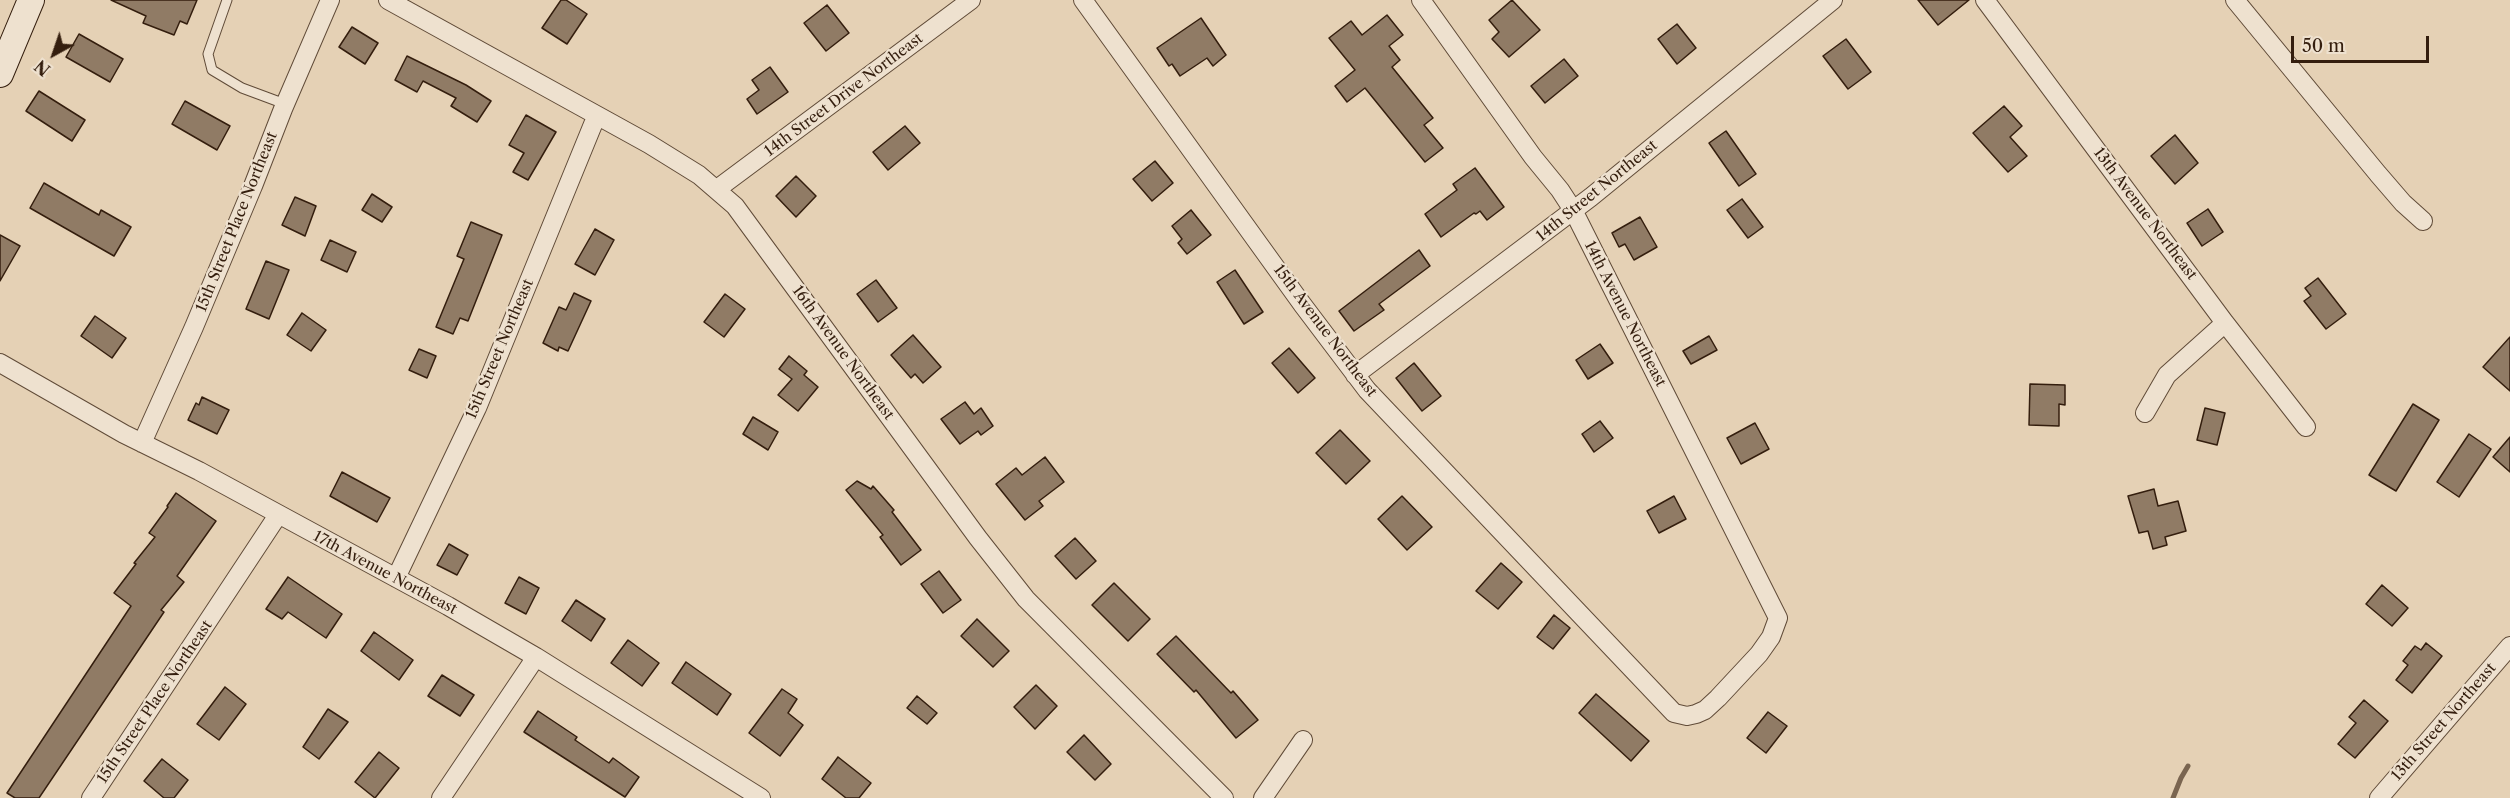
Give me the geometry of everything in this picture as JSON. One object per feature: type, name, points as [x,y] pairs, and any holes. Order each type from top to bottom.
[{"type":"main road","points":[[0,74],[31,0]]},
{"type":"street","name":"15th Street Place Northeast","points":[[142,443],[249,197],[285,104],[330,0]]},
{"type":"street","name":"16th Avenue Northeast","points":[[388,0],[596,117],[649,144],[717,189],[735,206],[978,538],[1026,599],[1224,798]]},
{"type":"street","name":"14th Street Drive Northeast","points":[[717,189],[971,0]]},
{"type":"street","name":"15th Avenue Northeast","points":[[1083,0],[1367,390],[1674,713]]},
{"type":"street","name":"14th Avenue Northeast","points":[[1421,0],[1573,210],[1779,618],[1771,637],[1759,654],[1712,704],[1696,714],[1687,716],[1674,713]]},
{"type":"street","name":"14th Street Northeast","points":[[1355,375],[1573,210],[1833,0]]},
{"type":"street","name":"13th Avenue Northeast","points":[[1984,0],[2225,323],[2306,427]]},
{"type":"street","points":[[2235,0],[2378,174],[2403,203],[2423,221]]},
{"type":"street","name":"15th Street Northeast","points":[[396,578],[477,408],[596,117]]},
{"type":"street","points":[[2145,414],[2168,375],[2225,323]]},
{"type":"street","name":"17th Avenue Northeast","points":[[0,363],[142,443],[199,471],[396,578],[536,657],[761,798]]},
{"type":"street","name":"15th Street Place Northeast","points":[[91,798],[278,515]]},
{"type":"street","name":"13th Street Northeast","points":[[2379,798],[2510,646]]},
{"type":"street","points":[[441,798],[536,657]]},
{"type":"street","points":[[1263,798],[1303,740]]},
{"type":"lane","points":[[227,0],[208,54],[212,70],[242,88],[285,104]]},
{"type":"building","points":[[111,0],[197,0],[187,24],[180,21],[174,35],[143,23],[146,16]]},
{"type":"building","points":[[561,0],[566,0],[587,14],[567,44],[542,28]]},
{"type":"building","points":[[1512,0],[1540,30],[1509,57],[1492,39],[1499,32],[1489,20]]},
{"type":"building","points":[[1918,0],[1969,0],[1938,25]]},
{"type":"building","points":[[827,5],[849,33],[826,51],[804,23]]},
{"type":"building","points":[[1387,15],[1403,35],[1389,46],[1400,60],[1392,67],[1433,118],[1424,125],[1443,148],[1425,162],[1365,88],[1347,102],[1335,86],[1355,70],[1329,38],[1351,21],[1362,35]]},
{"type":"building","points":[[1201,18],[1226,55],[1213,66],[1207,58],[1180,76],[1172,64],[1169,66],[1157,48]]},
{"type":"building","points":[[1677,24],[1696,48],[1677,64],[1658,39]]},
{"type":"building","points":[[352,27],[378,43],[365,64],[339,47]]},
{"type":"building","points":[[79,34],[123,59],[110,82],[66,57]]},
{"type":"building","points":[[1846,39],[1871,72],[1848,89],[1823,56]]},
{"type":"building","points":[[407,56],[466,85],[491,101],[477,122],[451,106],[456,98],[423,81],[417,92],[395,80]]},
{"type":"building","points":[[1564,59],[1578,76],[1545,103],[1531,86]]},
{"type":"building","points":[[770,67],[788,92],[757,114],[747,99],[759,90],[752,80]]},
{"type":"building","points":[[39,91],[85,120],[72,141],[26,111]]},
{"type":"building","points":[[185,101],[230,126],[217,150],[172,124]]},
{"type":"building","points":[[2004,106],[2022,126],[2010,137],[2027,156],[2008,172],[1973,133]]},
{"type":"building","points":[[526,115],[556,132],[528,180],[513,172],[524,153],[509,145]]},
{"type":"building","points":[[905,126],[920,143],[888,170],[873,152]]},
{"type":"building","points":[[1726,131],[1756,174],[1739,186],[1709,143]]},
{"type":"building","points":[[2175,135],[2198,163],[2175,184],[2151,156]]},
{"type":"building","points":[[1155,161],[1173,183],[1152,201],[1133,179]]},
{"type":"building","points":[[1475,168],[1504,207],[1487,220],[1480,211],[1474,213],[1441,237],[1425,214],[1457,190],[1453,184]]},
{"type":"building","points":[[796,176],[816,196],[796,217],[776,196]]},
{"type":"building","points":[[44,183],[99,215],[101,210],[131,227],[114,256],[30,208]]},
{"type":"building","points":[[372,194],[392,207],[382,222],[362,210]]},
{"type":"building","points":[[295,197],[316,206],[305,236],[282,225]]},
{"type":"building","points":[[1742,199],[1763,227],[1748,238],[1727,210]]},
{"type":"building","points":[[2208,209],[2223,232],[2202,246],[2187,223]]},
{"type":"building","points":[[1191,210],[1211,235],[1187,254],[1178,243],[1182,239],[1172,226]]},
{"type":"building","points":[[1640,217],[1657,247],[1634,260],[1625,244],[1619,247],[1612,233]]},
{"type":"building","points":[[471,222],[502,235],[468,321],[460,318],[453,334],[436,327],[464,259],[457,256]]},
{"type":"building","points":[[595,229],[614,240],[595,275],[575,264]]},
{"type":"building","points":[[0,235],[20,246],[0,281]]},
{"type":"building","points":[[330,240],[356,252],[347,272],[321,260]]},
{"type":"building","points":[[1419,250],[1430,266],[1379,304],[1384,310],[1354,331],[1339,311]]},
{"type":"building","points":[[266,261],[289,270],[269,319],[246,309]]},
{"type":"building","points":[[1235,270],[1263,312],[1244,324],[1217,282]]},
{"type":"building","points":[[2318,278],[2346,314],[2326,329],[2304,301],[2311,296],[2305,288]]},
{"type":"building","points":[[876,280],[897,308],[878,322],[857,294]]},
{"type":"building","points":[[574,293],[591,301],[568,351],[559,347],[558,351],[543,343],[559,307],[566,310]]},
{"type":"building","points":[[725,294],[745,309],[724,337],[704,322]]},
{"type":"building","points":[[302,313],[326,330],[311,351],[287,335]]},
{"type":"building","points":[[95,316],[126,338],[112,358],[81,336]]},
{"type":"building","points":[[913,335],[941,367],[923,383],[915,374],[911,378],[891,355]]},
{"type":"building","points":[[1709,336],[1717,350],[1691,364],[1683,351]]},
{"type":"building","points":[[2510,337],[2510,391],[2483,367]]},
{"type":"building","points":[[1600,344],[1613,363],[1588,379],[1576,360]]},
{"type":"building","points":[[1289,348],[1315,378],[1298,393],[1272,363]]},
{"type":"building","points":[[419,349],[436,356],[427,378],[409,370]]},
{"type":"building","points":[[789,356],[807,371],[804,375],[818,387],[798,411],[778,395],[792,379],[779,369]]},
{"type":"building","points":[[1414,363],[1441,396],[1422,411],[1396,378]]},
{"type":"building","points":[[2030,384],[2065,385],[2065,405],[2059,404],[2059,426],[2029,425]]},
{"type":"building","points":[[202,397],[229,410],[217,434],[188,420],[196,403],[199,405]]},
{"type":"building","points":[[965,402],[974,414],[981,408],[993,426],[981,435],[978,431],[960,444],[941,419]]},
{"type":"building","points":[[2413,404],[2439,420],[2396,491],[2369,475]]},
{"type":"building","points":[[2205,408],[2225,413],[2217,445],[2197,440]]},
{"type":"building","points":[[753,417],[778,432],[768,450],[743,434]]},
{"type":"building","points":[[1600,421],[1613,438],[1594,452],[1582,434]]},
{"type":"building","points":[[1755,423],[1769,449],[1741,464],[1727,438]]},
{"type":"building","points":[[1340,430],[1370,461],[1346,484],[1316,453]]},
{"type":"building","points":[[2469,434],[2491,449],[2459,497],[2437,482]]},
{"type":"building","points":[[2510,437],[2510,472],[2493,457]]},
{"type":"building","points":[[1045,457],[1064,482],[1039,501],[1043,506],[1025,520],[996,484],[1016,468],[1022,475]]},
{"type":"building","points":[[342,472],[390,498],[377,522],[330,496]]},
{"type":"building","points":[[857,481],[871,489],[873,486],[894,510],[892,512],[921,550],[901,565],[880,537],[883,535],[846,490]]},
{"type":"building","points":[[2154,489],[2158,506],[2178,501],[2186,531],[2165,537],[2167,545],[2153,549],[2148,531],[2139,533],[2128,496]]},
{"type":"building","points":[[176,493],[216,521],[177,576],[184,582],[161,610],[164,612],[39,798],[15,798],[7,793],[131,606],[114,593],[155,537],[149,533]]},
{"type":"building","points":[[1402,496],[1432,527],[1407,550],[1378,519]]},
{"type":"building","points":[[1674,496],[1686,519],[1659,533],[1647,511]]},
{"type":"building","points":[[1075,538],[1096,561],[1076,579],[1055,556]]},
{"type":"building","points":[[449,544],[468,555],[457,575],[437,565]]},
{"type":"building","points":[[1501,563],[1522,582],[1498,609],[1476,591]]},
{"type":"building","points":[[939,571],[961,600],[943,613],[921,584]]},
{"type":"building","points":[[288,577],[342,614],[326,638],[288,612],[282,619],[266,609]]},
{"type":"building","points":[[519,577],[539,588],[526,614],[505,603]]},
{"type":"building","points":[[1114,583],[1150,619],[1128,641],[1092,605]]},
{"type":"building","points":[[2382,585],[2408,608],[2392,626],[2366,604]]},
{"type":"building","points":[[576,600],[605,619],[591,641],[562,621]]},
{"type":"building","points":[[1554,615],[1570,628],[1553,649],[1537,637]]},
{"type":"building","points":[[977,619],[1009,651],[993,667],[961,636]]},
{"type":"building","points":[[374,632],[413,660],[399,680],[361,651]]},
{"type":"building","points":[[1176,636],[1231,693],[1233,691],[1258,720],[1236,738],[1196,690],[1194,692],[1157,654]]},
{"type":"building","points":[[628,640],[659,663],[642,686],[611,663]]},
{"type":"building","points":[[2426,643],[2442,656],[2412,693],[2396,680],[2408,665],[2403,661],[2415,646],[2421,650]]},
{"type":"building","points":[[686,662],[731,694],[717,715],[672,683]]},
{"type":"building","points":[[442,675],[474,695],[460,716],[428,696]]},
{"type":"building","points":[[1036,685],[1057,706],[1035,729],[1014,707]]},
{"type":"building","points":[[225,687],[246,704],[219,740],[197,724]]},
{"type":"building","points":[[782,689],[797,699],[788,713],[803,725],[780,756],[749,733]]},
{"type":"building","points":[[1596,694],[1649,741],[1631,761],[1579,713]]},
{"type":"building","points":[[917,696],[937,713],[927,724],[907,708]]},
{"type":"building","points":[[2364,700],[2388,721],[2355,758],[2338,744],[2356,723],[2349,717]]},
{"type":"building","points":[[328,709],[348,722],[319,759],[303,747]]},
{"type":"building","points":[[538,711],[577,737],[575,740],[609,763],[613,758],[639,777],[625,797],[524,732]]},
{"type":"building","points":[[1768,712],[1787,726],[1766,753],[1747,738]]},
{"type":"building","points":[[1084,735],[1111,764],[1095,780],[1067,752]]},
{"type":"building","points":[[379,752],[399,768],[375,798],[355,782]]},
{"type":"building","points":[[838,757],[871,783],[859,798],[846,798],[822,779]]},
{"type":"building","points":[[162,759],[188,780],[174,798],[164,798],[144,781]]},
{"type":"waterway","points":[[2173,798],[2188,766]]}]
